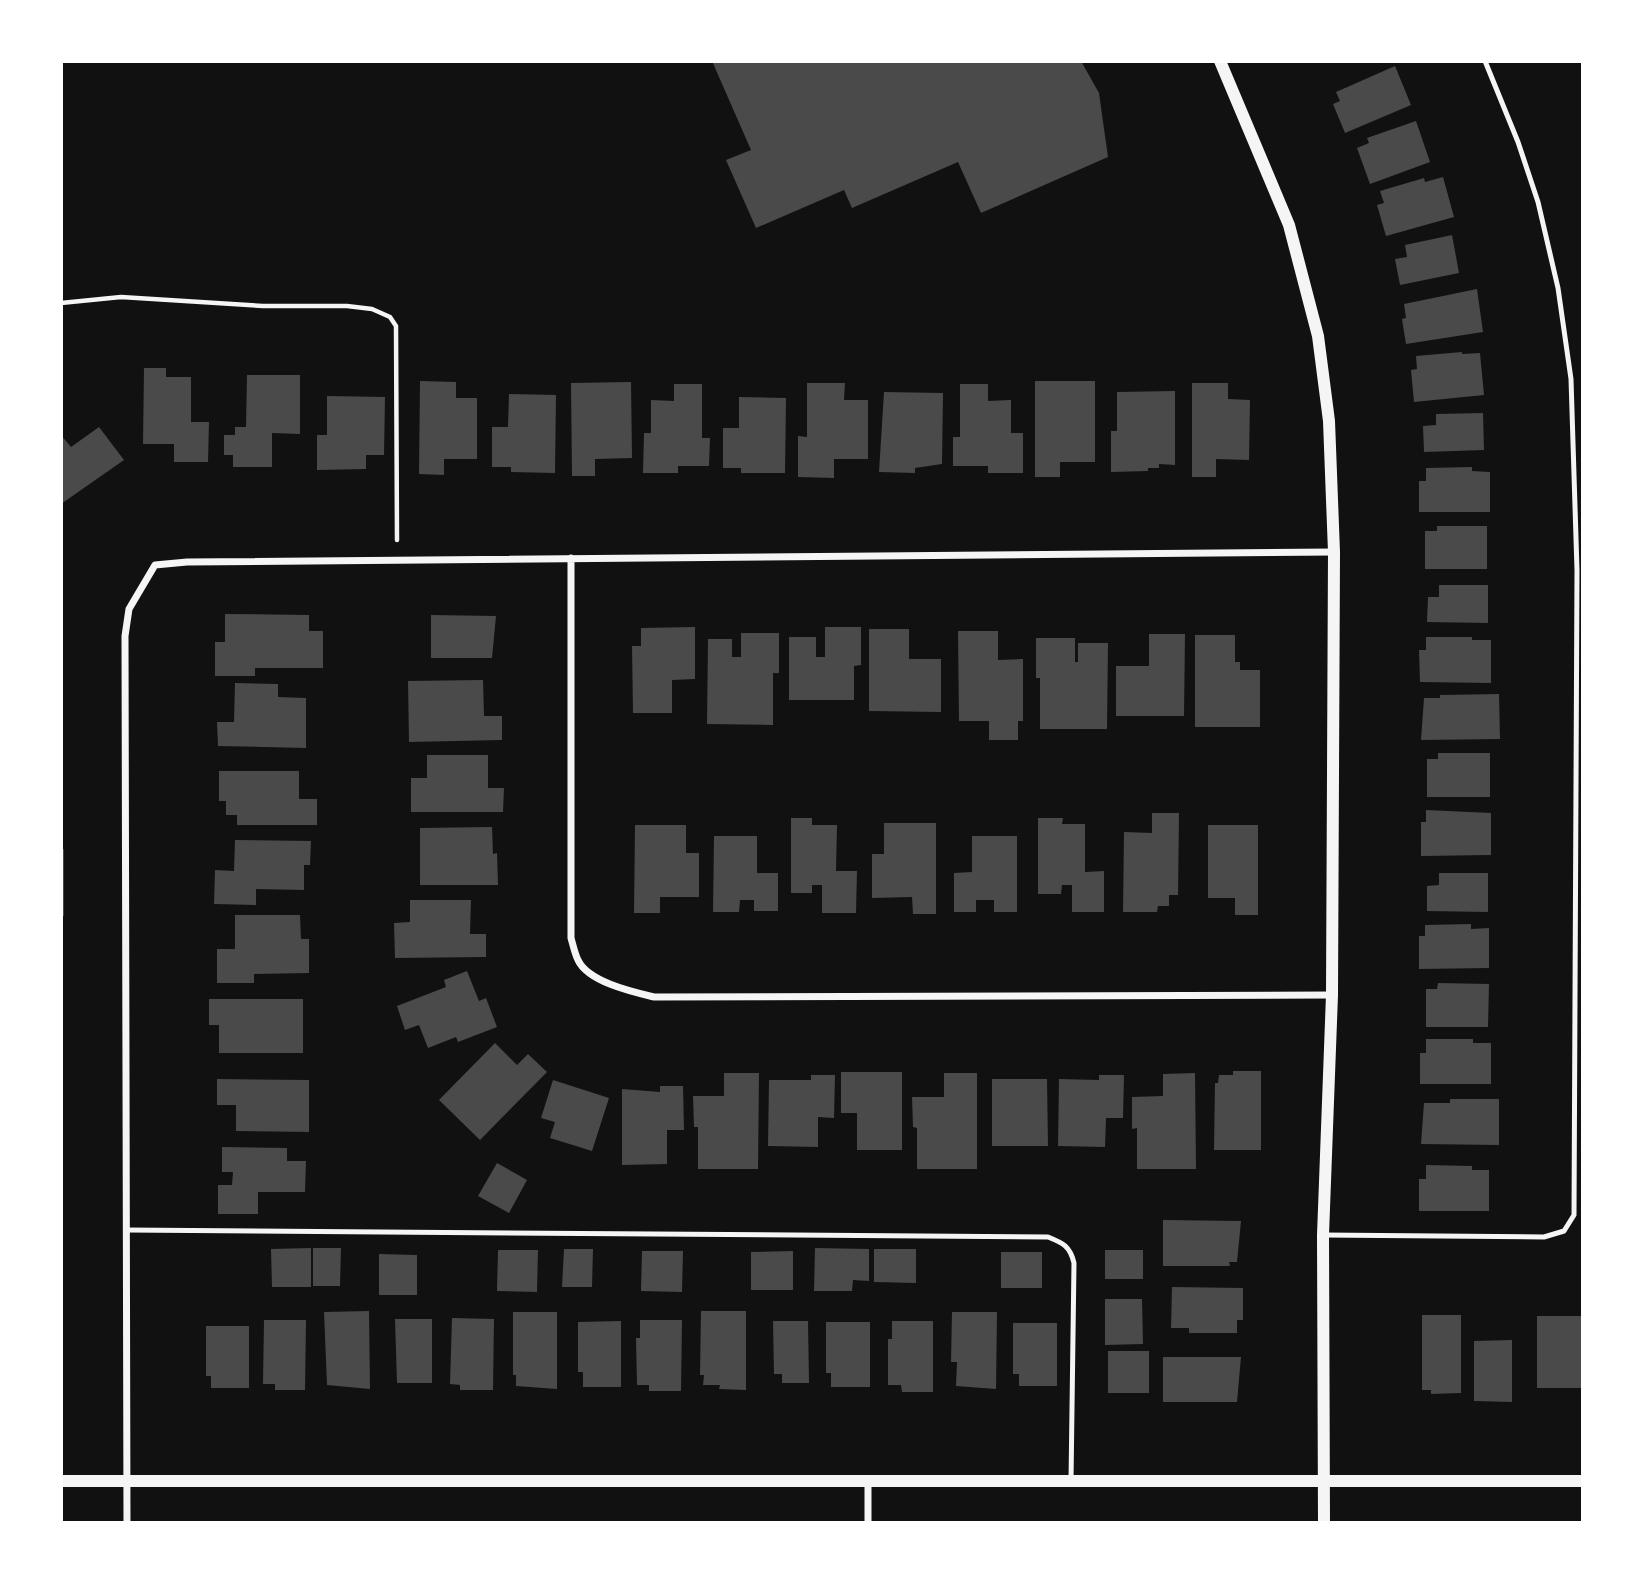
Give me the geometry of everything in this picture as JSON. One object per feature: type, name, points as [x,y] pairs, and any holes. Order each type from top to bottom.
[{"type":"street","points":[[1220,61],[1289,225],[1318,336],[1329,421],[1334,552],[1332,995],[1323,1235],[1324,1523]]},
{"type":"street","points":[[127,1523],[125,636],[129,609],[155,565],[187,562],[1334,552]]},
{"type":"street","points":[[571,558],[571,938],[579,963],[593,975],[621,989],[654,997],[1332,995]]},
{"type":"street","points":[[61,1481],[1583,1481]]},
{"type":"street","points":[[868,1481],[868,1523]]},
{"type":"lane","points":[[1323,1235],[1544,1237],[1564,1231],[1574,1215],[1577,570],[1571,379],[1558,288],[1538,202],[1518,142],[1485,61]]},
{"type":"lane","points":[[126,1230],[1048,1237],[1064,1243],[1071,1251],[1074,1263],[1071,1481]]},
{"type":"path","points":[[61,303],[121,298],[263,306],[347,306],[372,309],[390,317],[396,327],[397,560]]},
{"type":"building","points":[[712,61],[1081,61],[1099,93],[1108,157],[981,213],[958,162],[852,208],[844,190],[756,228],[726,160],[751,150]]},
{"type":"building","points":[[1395,66],[1411,105],[1345,133],[1333,104],[1340,101],[1336,92]]},
{"type":"building","points":[[1416,121],[1430,162],[1370,184],[1357,148],[1369,143],[1367,138]]},
{"type":"building","points":[[1443,177],[1454,217],[1386,236],[1377,205],[1384,203],[1380,191],[1424,178],[1425,182]]},
{"type":"building","points":[[1452,235],[1459,273],[1400,285],[1395,259],[1407,257],[1405,245]]},
{"type":"building","points":[[1477,289],[1483,332],[1406,344],[1402,319],[1406,318],[1404,304]]},
{"type":"building","points":[[1480,353],[1484,395],[1414,402],[1411,370],[1417,369],[1416,356]]},
{"type":"building","points":[[144,368],[166,368],[166,377],[191,377],[191,422],[209,422],[208,462],[174,462],[174,444],[143,444]]},
{"type":"building","points":[[247,375],[300,375],[300,434],[272,433],[272,467],[233,467],[233,455],[224,455],[224,435],[235,435],[235,427],[246,427]]},
{"type":"building","points":[[420,381],[456,382],[456,398],[477,398],[477,459],[444,459],[444,475],[419,474]]},
{"type":"building","points":[[1035,381],[1095,381],[1095,462],[1060,462],[1060,477],[1035,477]]},
{"type":"building","points":[[631,382],[632,458],[595,459],[595,476],[572,476],[571,383]]},
{"type":"building","points":[[807,383],[845,383],[844,400],[868,400],[868,459],[834,459],[834,478],[798,477],[798,436],[807,437]]},
{"type":"building","points":[[1192,383],[1228,383],[1228,399],[1250,400],[1249,460],[1216,459],[1216,477],[1192,477]]},
{"type":"building","points":[[674,384],[702,384],[702,438],[710,438],[709,466],[678,466],[678,473],[643,473],[644,433],[651,433],[651,400],[674,401]]},
{"type":"building","points":[[960,384],[988,384],[988,401],[1011,400],[1011,433],[1023,433],[1023,473],[988,473],[988,466],[953,466],[953,437],[960,437]]},
{"type":"building","points":[[1175,391],[1175,465],[1159,464],[1159,468],[1148,468],[1148,471],[1111,472],[1111,431],[1117,431],[1117,392]]},
{"type":"building","points":[[884,392],[943,393],[942,464],[915,468],[915,473],[879,472]]},
{"type":"building","points":[[509,394],[556,395],[555,473],[511,472],[511,467],[492,467],[492,427],[508,427]]},
{"type":"building","points":[[327,396],[385,397],[384,455],[366,455],[366,469],[317,470],[317,435],[327,435]]},
{"type":"building","points":[[739,397],[786,398],[785,473],[741,473],[741,468],[723,468],[723,428],[739,428]]},
{"type":"building","points":[[1483,413],[1484,450],[1424,452],[1423,426],[1436,425],[1436,414]]},
{"type":"building","points":[[99,427],[124,460],[61,504],[61,435],[71,447]]},
{"type":"building","points":[[1472,467],[1472,471],[1490,472],[1490,512],[1419,512],[1419,481],[1426,481],[1426,468]]},
{"type":"building","points":[[1437,526],[1487,526],[1487,569],[1425,569],[1425,531],[1437,531]]},
{"type":"building","points":[[1439,585],[1488,585],[1488,623],[1427,622],[1428,597],[1439,597]]},
{"type":"building","points":[[225,614],[309,615],[309,631],[323,631],[323,668],[255,668],[255,676],[215,676],[215,642],[225,642]]},
{"type":"building","points":[[431,615],[496,616],[492,658],[431,658]]},
{"type":"building","points":[[695,627],[695,679],[672,680],[672,713],[633,713],[632,646],[641,646],[641,628]]},
{"type":"building","points":[[825,627],[861,627],[861,665],[854,666],[854,700],[789,700],[789,637],[816,637],[816,657],[825,657]]},
{"type":"building","points":[[869,629],[909,629],[909,659],[941,659],[941,712],[869,711]]},
{"type":"building","points":[[958,631],[998,631],[998,660],[1023,659],[1023,721],[1018,721],[1018,740],[989,740],[989,721],[959,721]]},
{"type":"building","points":[[741,633],[779,633],[779,673],[773,673],[773,725],[707,724],[708,639],[732,639],[732,657],[741,657]]},
{"type":"building","points":[[1149,634],[1185,634],[1184,716],[1116,716],[1116,666],[1149,666]]},
{"type":"building","points":[[1195,635],[1235,635],[1235,662],[1240,662],[1240,670],[1260,670],[1260,727],[1195,727]]},
{"type":"building","points":[[1426,637],[1472,637],[1472,640],[1491,640],[1491,683],[1420,682],[1419,650],[1426,650]]},
{"type":"building","points":[[1036,638],[1075,638],[1075,662],[1078,662],[1078,643],[1108,643],[1107,729],[1040,729],[1040,678],[1036,678]]},
{"type":"building","points":[[483,680],[484,716],[502,716],[502,740],[409,742],[408,681]]},
{"type":"building","points":[[235,683],[278,684],[278,697],[306,698],[306,748],[218,746],[217,722],[234,722]]},
{"type":"building","points":[[1499,694],[1500,739],[1421,740],[1424,698],[1440,698],[1440,695]]},
{"type":"building","points":[[1438,753],[1490,753],[1490,797],[1427,797],[1427,759],[1438,759]]},
{"type":"building","points":[[427,755],[488,755],[488,788],[504,788],[503,812],[411,812],[411,778],[427,778]]},
{"type":"building","points":[[219,771],[299,771],[299,799],[317,799],[317,825],[237,825],[237,815],[226,815],[226,801],[219,801]]},
{"type":"building","points":[[1426,810],[1491,813],[1491,855],[1421,856],[1421,822],[1426,822]]},
{"type":"building","points":[[1152,813],[1179,813],[1178,895],[1169,895],[1169,906],[1158,906],[1157,912],[1123,912],[1124,832],[1152,833]]},
{"type":"building","points":[[791,818],[812,818],[812,825],[837,825],[836,871],[857,871],[856,913],[822,913],[822,885],[812,885],[812,893],[791,893]]},
{"type":"building","points":[[1038,818],[1063,818],[1062,824],[1085,824],[1085,872],[1104,871],[1104,912],[1072,912],[1072,885],[1062,885],[1061,894],[1038,894]]},
{"type":"building","points":[[884,823],[936,823],[936,914],[913,914],[912,897],[872,898],[872,854],[884,854]]},
{"type":"building","points":[[635,825],[686,825],[686,853],[699,853],[699,897],[660,897],[660,913],[634,913]]},
{"type":"building","points":[[1208,825],[1258,825],[1258,915],[1235,915],[1235,898],[1208,898]]},
{"type":"building","points":[[492,827],[493,854],[497,853],[498,885],[420,885],[420,828]]},
{"type":"building","points":[[714,836],[757,836],[757,873],[778,873],[778,911],[754,911],[754,900],[740,900],[739,912],[713,912]]},
{"type":"building","points":[[972,836],[1017,836],[1017,912],[994,912],[994,900],[976,900],[976,912],[954,912],[954,873],[972,872]]},
{"type":"building","points":[[235,840],[311,841],[310,865],[304,865],[304,890],[256,889],[256,905],[214,904],[215,870],[234,871]]},
{"type":"building","points":[[61,849],[64,849],[64,916],[61,916]]},
{"type":"building","points":[[1439,873],[1488,873],[1488,912],[1427,911],[1427,886],[1439,885]]},
{"type":"building","points":[[410,900],[471,900],[470,934],[486,934],[486,957],[395,958],[394,923],[410,922]]},
{"type":"building","points":[[235,915],[300,915],[301,939],[309,939],[309,973],[254,974],[254,983],[217,983],[217,949],[235,949]]},
{"type":"building","points":[[1471,924],[1471,929],[1489,928],[1489,968],[1419,969],[1419,936],[1425,936],[1425,925]]},
{"type":"building","points":[[467,971],[479,1001],[486,998],[497,1027],[458,1042],[456,1037],[428,1048],[419,1025],[405,1030],[397,1006],[446,987],[444,980]]},
{"type":"building","points":[[1438,983],[1489,984],[1488,1027],[1426,1027],[1426,989],[1437,989]]},
{"type":"building","points":[[209,999],[303,999],[303,1053],[219,1053],[219,1025],[209,1025]]},
{"type":"building","points":[[1426,1039],[1473,1039],[1473,1043],[1491,1043],[1491,1084],[1420,1084],[1420,1053],[1426,1053]]},
{"type":"building","points":[[495,1043],[517,1065],[528,1054],[547,1072],[480,1140],[439,1100]]},
{"type":"building","points":[[1233,1071],[1261,1071],[1261,1150],[1214,1150],[1215,1083],[1218,1083],[1219,1075],[1233,1075]]},
{"type":"building","points":[[841,1072],[902,1072],[902,1150],[857,1150],[857,1113],[841,1113]]},
{"type":"building","points":[[724,1073],[759,1073],[758,1169],[698,1169],[698,1127],[694,1127],[693,1096],[724,1096]]},
{"type":"building","points":[[944,1073],[977,1073],[977,1169],[917,1169],[917,1128],[913,1127],[912,1097],[944,1097]]},
{"type":"building","points":[[1195,1073],[1196,1169],[1137,1169],[1137,1128],[1132,1129],[1132,1097],[1163,1096],[1163,1074]]},
{"type":"building","points":[[811,1075],[835,1075],[834,1118],[818,1117],[818,1147],[768,1146],[769,1080],[811,1080]]},
{"type":"building","points":[[1099,1075],[1124,1075],[1123,1118],[1106,1118],[1105,1147],[1058,1146],[1059,1079],[1099,1080]]},
{"type":"building","points":[[217,1079],[309,1080],[309,1132],[236,1131],[236,1105],[217,1105]]},
{"type":"building","points":[[992,1079],[1047,1079],[1048,1146],[992,1146]]},
{"type":"building","points":[[553,1080],[609,1098],[592,1151],[550,1138],[555,1122],[541,1118]]},
{"type":"building","points":[[660,1086],[683,1086],[684,1130],[667,1130],[667,1164],[622,1165],[622,1089],[660,1092]]},
{"type":"building","points":[[1450,1099],[1499,1099],[1499,1145],[1421,1144],[1424,1103],[1450,1103]]},
{"type":"building","points":[[222,1147],[287,1148],[287,1161],[306,1161],[305,1192],[258,1192],[258,1214],[218,1214],[218,1185],[232,1185],[233,1172],[222,1172]]},
{"type":"building","points":[[497,1163],[527,1180],[509,1213],[478,1196]]},
{"type":"building","points":[[1426,1165],[1472,1166],[1472,1170],[1489,1170],[1489,1211],[1419,1211],[1419,1179],[1426,1179]]},
{"type":"building","points":[[1163,1220],[1241,1221],[1237,1262],[1229,1262],[1230,1266],[1163,1266]]},
{"type":"building","points":[[311,1248],[311,1287],[272,1287],[271,1249]]},
{"type":"building","points":[[313,1248],[341,1248],[340,1286],[313,1286]]},
{"type":"building","points":[[815,1248],[869,1249],[869,1281],[853,1280],[852,1291],[814,1291]]},
{"type":"building","points":[[564,1249],[593,1249],[592,1287],[562,1287]]},
{"type":"building","points":[[874,1249],[916,1249],[916,1283],[874,1282]]},
{"type":"building","points":[[498,1250],[538,1250],[537,1292],[497,1291]]},
{"type":"building","points":[[1105,1250],[1143,1250],[1143,1279],[1105,1279]]},
{"type":"building","points":[[642,1251],[683,1251],[682,1292],[641,1291]]},
{"type":"building","points":[[793,1251],[793,1290],[751,1290],[751,1252]]},
{"type":"building","points":[[1001,1252],[1042,1252],[1042,1288],[1001,1288]]},
{"type":"building","points":[[379,1254],[417,1255],[417,1295],[379,1295]]},
{"type":"building","points":[[1172,1287],[1243,1288],[1243,1320],[1237,1320],[1237,1333],[1189,1333],[1189,1328],[1171,1328]]},
{"type":"building","points":[[1105,1299],[1142,1299],[1143,1344],[1105,1345]]},
{"type":"building","points":[[369,1311],[370,1389],[327,1385],[324,1312]]},
{"type":"building","points":[[701,1311],[746,1311],[746,1390],[719,1389],[720,1385],[703,1385],[704,1375],[700,1375]]},
{"type":"building","points":[[513,1312],[557,1312],[557,1389],[516,1386],[516,1375],[513,1375]]},
{"type":"building","points":[[952,1312],[997,1312],[996,1389],[956,1386],[957,1362],[951,1362]]},
{"type":"building","points":[[1422,1315],[1461,1315],[1461,1393],[1431,1394],[1431,1390],[1422,1390]]},
{"type":"building","points":[[1537,1316],[1583,1316],[1583,1388],[1537,1388]]},
{"type":"building","points":[[452,1318],[494,1319],[493,1390],[460,1390],[460,1385],[450,1384]]},
{"type":"building","points":[[395,1319],[432,1319],[432,1383],[397,1383]]},
{"type":"building","points":[[264,1320],[306,1320],[305,1390],[275,1390],[275,1384],[263,1384]]},
{"type":"building","points":[[640,1320],[682,1320],[681,1391],[649,1391],[649,1385],[637,1385],[636,1338],[640,1338]]},
{"type":"building","points":[[621,1321],[621,1387],[583,1387],[583,1372],[578,1372],[578,1322]]},
{"type":"building","points":[[773,1321],[808,1321],[809,1383],[782,1383],[782,1374],[774,1374]]},
{"type":"building","points":[[892,1321],[933,1321],[933,1392],[902,1392],[901,1385],[888,1385],[888,1339],[892,1339]]},
{"type":"building","points":[[826,1322],[870,1322],[870,1387],[831,1387],[831,1373],[826,1373]]},
{"type":"building","points":[[1013,1323],[1057,1323],[1057,1386],[1019,1386],[1019,1374],[1013,1374]]},
{"type":"building","points":[[206,1326],[249,1326],[249,1388],[211,1388],[211,1376],[206,1376]]},
{"type":"building","points":[[1512,1340],[1512,1402],[1474,1401],[1474,1341]]},
{"type":"building","points":[[1108,1351],[1149,1351],[1149,1393],[1108,1393]]},
{"type":"building","points":[[1163,1357],[1241,1357],[1237,1402],[1163,1402]]}]
